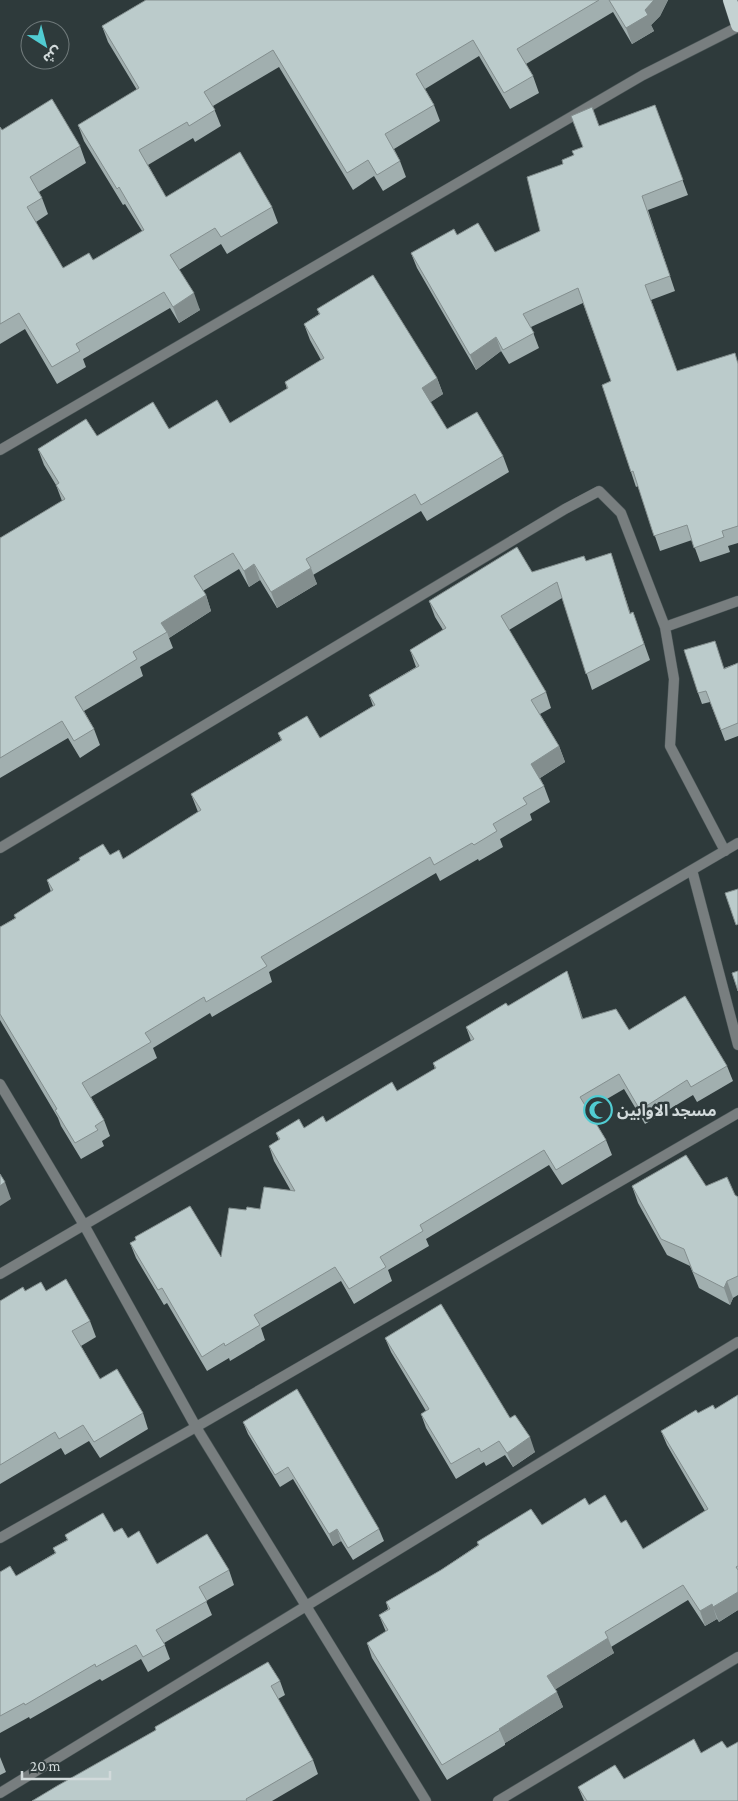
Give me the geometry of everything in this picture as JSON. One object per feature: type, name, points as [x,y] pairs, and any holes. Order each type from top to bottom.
[{"type":"highway","points":[[730,0],[738,26]]},
{"type":"street","points":[[0,450],[644,75],[738,26]]},
{"type":"street","points":[[0,848],[565,509],[599,492],[621,513],[665,627],[674,679],[670,746],[725,851]]},
{"type":"street","points":[[665,627],[738,601]]},
{"type":"street","points":[[0,1274],[738,843]]},
{"type":"street","points":[[692,870],[738,1045]]},
{"type":"street","points":[[0,1084],[84,1225],[196,1427],[426,1801]]},
{"type":"street","points":[[0,1538],[196,1427],[738,1113]]},
{"type":"street","points":[[0,1793],[738,1342]]},
{"type":"street","points":[[498,1801],[738,1657]]},
{"type":"building","points":[[146,0],[599,0],[517,49],[533,76],[504,93],[473,40],[416,74],[434,105],[385,134],[400,161],[377,175],[368,160],[347,173],[273,50],[204,92],[215,110],[189,126],[187,122],[139,150],[166,197],[240,152],[272,207],[221,237],[215,228],[170,255],[194,293],[173,307],[164,292],[76,344],[80,351],[52,367],[19,313],[0,324],[0,127],[2,130],[52,99],[80,146],[30,177],[42,198],[27,207],[63,268],[89,253],[93,260],[144,230],[119,187],[117,189],[78,125],[139,88],[102,26]]},
{"type":"building","points":[[609,0],[654,0],[645,10],[648,15],[626,28]]},
{"type":"building","points":[[655,105],[683,180],[642,196],[670,276],[645,285],[677,371],[735,353],[738,364],[738,526],[722,531],[724,537],[694,548],[687,525],[654,536],[602,385],[611,381],[578,288],[523,314],[534,333],[503,350],[496,337],[470,355],[411,253],[454,229],[457,235],[478,223],[495,252],[540,231],[527,177],[563,164],[562,160],[574,155],[572,151],[583,147],[571,116],[592,107],[599,126]]},
{"type":"building","points":[[373,275],[437,378],[422,388],[447,429],[477,412],[503,456],[421,505],[415,494],[306,559],[311,568],[271,592],[254,564],[244,571],[233,553],[194,576],[206,595],[161,623],[167,632],[133,652],[137,659],[75,697],[94,729],[74,741],[62,721],[0,758],[0,538],[65,499],[56,485],[59,483],[38,449],[86,419],[97,436],[153,402],[169,429],[217,400],[230,423],[288,388],[285,382],[324,358],[304,324],[320,314],[317,309]]},
{"type":"building","points":[[517,547],[532,572],[584,556],[586,561],[611,553],[630,614],[633,612],[644,644],[586,674],[557,582],[501,616],[546,692],[531,700],[559,746],[531,764],[544,786],[523,798],[527,804],[493,824],[497,831],[434,865],[430,857],[261,957],[267,966],[206,1002],[204,997],[145,1033],[151,1042],[82,1083],[104,1120],[95,1126],[98,1130],[75,1143],[55,1110],[57,1109],[0,1014],[0,927],[16,918],[14,915],[53,890],[47,880],[103,844],[110,855],[119,850],[123,859],[201,810],[191,794],[282,740],[278,733],[307,716],[320,738],[375,705],[369,695],[419,666],[410,650],[446,628],[429,601]]},
{"type":"building","points":[[715,641],[724,669],[738,663],[738,723],[721,730],[706,691],[698,693],[684,650]]},
{"type":"building","points":[[738,889],[738,924],[736,925],[725,893]]},
{"type":"building","points":[[567,971],[582,1019],[616,1009],[629,1030],[685,996],[727,1066],[691,1087],[687,1080],[640,1110],[619,1074],[580,1097],[606,1140],[556,1170],[544,1150],[420,1225],[423,1231],[380,1257],[386,1267],[349,1289],[335,1267],[254,1315],[260,1325],[225,1346],[224,1343],[202,1357],[162,1288],[158,1290],[130,1243],[136,1240],[135,1237],[190,1206],[221,1257],[229,1208],[246,1210],[247,1207],[260,1209],[264,1187],[295,1191],[269,1146],[280,1139],[276,1133],[299,1119],[304,1128],[323,1116],[326,1122],[392,1082],[397,1091],[436,1068],[433,1063],[474,1039],[466,1027],[506,1003],[508,1006]]},
{"type":"building","points":[[738,971],[738,991],[732,973]]},
{"type":"building","points":[[686,1155],[706,1186],[727,1177],[735,1195],[738,1197],[738,1276],[727,1281],[724,1288],[693,1272],[684,1249],[661,1239],[632,1186]]},
{"type":"building","points":[[0,1174],[5,1182],[0,1186]]},
{"type":"building","points":[[66,1279],[90,1321],[72,1331],[100,1379],[117,1369],[143,1413],[94,1442],[83,1425],[59,1439],[55,1432],[0,1465],[0,1301],[23,1287],[25,1291],[41,1282],[46,1291]]},
{"type":"building","points":[[441,1304],[510,1418],[515,1415],[530,1437],[507,1453],[499,1441],[481,1452],[479,1448],[451,1464],[421,1414],[429,1409],[385,1338]]},
{"type":"building","points":[[297,1389],[379,1529],[348,1548],[337,1529],[329,1534],[288,1467],[275,1475],[243,1422]]},
{"type":"building","points":[[738,1395],[738,1566],[736,1567],[738,1570],[738,1592],[713,1607],[712,1604],[700,1611],[683,1585],[605,1632],[608,1638],[547,1676],[557,1692],[500,1730],[442,1765],[367,1643],[388,1630],[379,1615],[390,1609],[386,1602],[441,1570],[479,1545],[477,1542],[531,1509],[542,1525],[585,1498],[589,1505],[605,1495],[621,1523],[626,1520],[643,1549],[708,1509],[661,1431],[696,1410],[698,1413],[713,1405],[715,1409]]},
{"type":"building","points":[[103,1513],[114,1532],[122,1528],[128,1538],[139,1531],[157,1564],[207,1534],[229,1570],[199,1587],[207,1601],[156,1630],[165,1645],[143,1657],[136,1645],[96,1667],[95,1664],[25,1705],[24,1703],[0,1716],[0,1572],[10,1566],[16,1576],[56,1553],[53,1548],[68,1540],[65,1535]]},
{"type":"building","points":[[268,1662],[280,1681],[271,1686],[313,1760],[246,1799],[247,1801],[32,1801],[156,1730],[155,1727]]},
{"type":"building","points":[[694,1739],[701,1753],[722,1741],[727,1748],[738,1742],[738,1801],[587,1801],[578,1787],[615,1765],[624,1779]]},
{"type":"place","name":"مسجد الاوابين","points":[[598,1110]]}]
